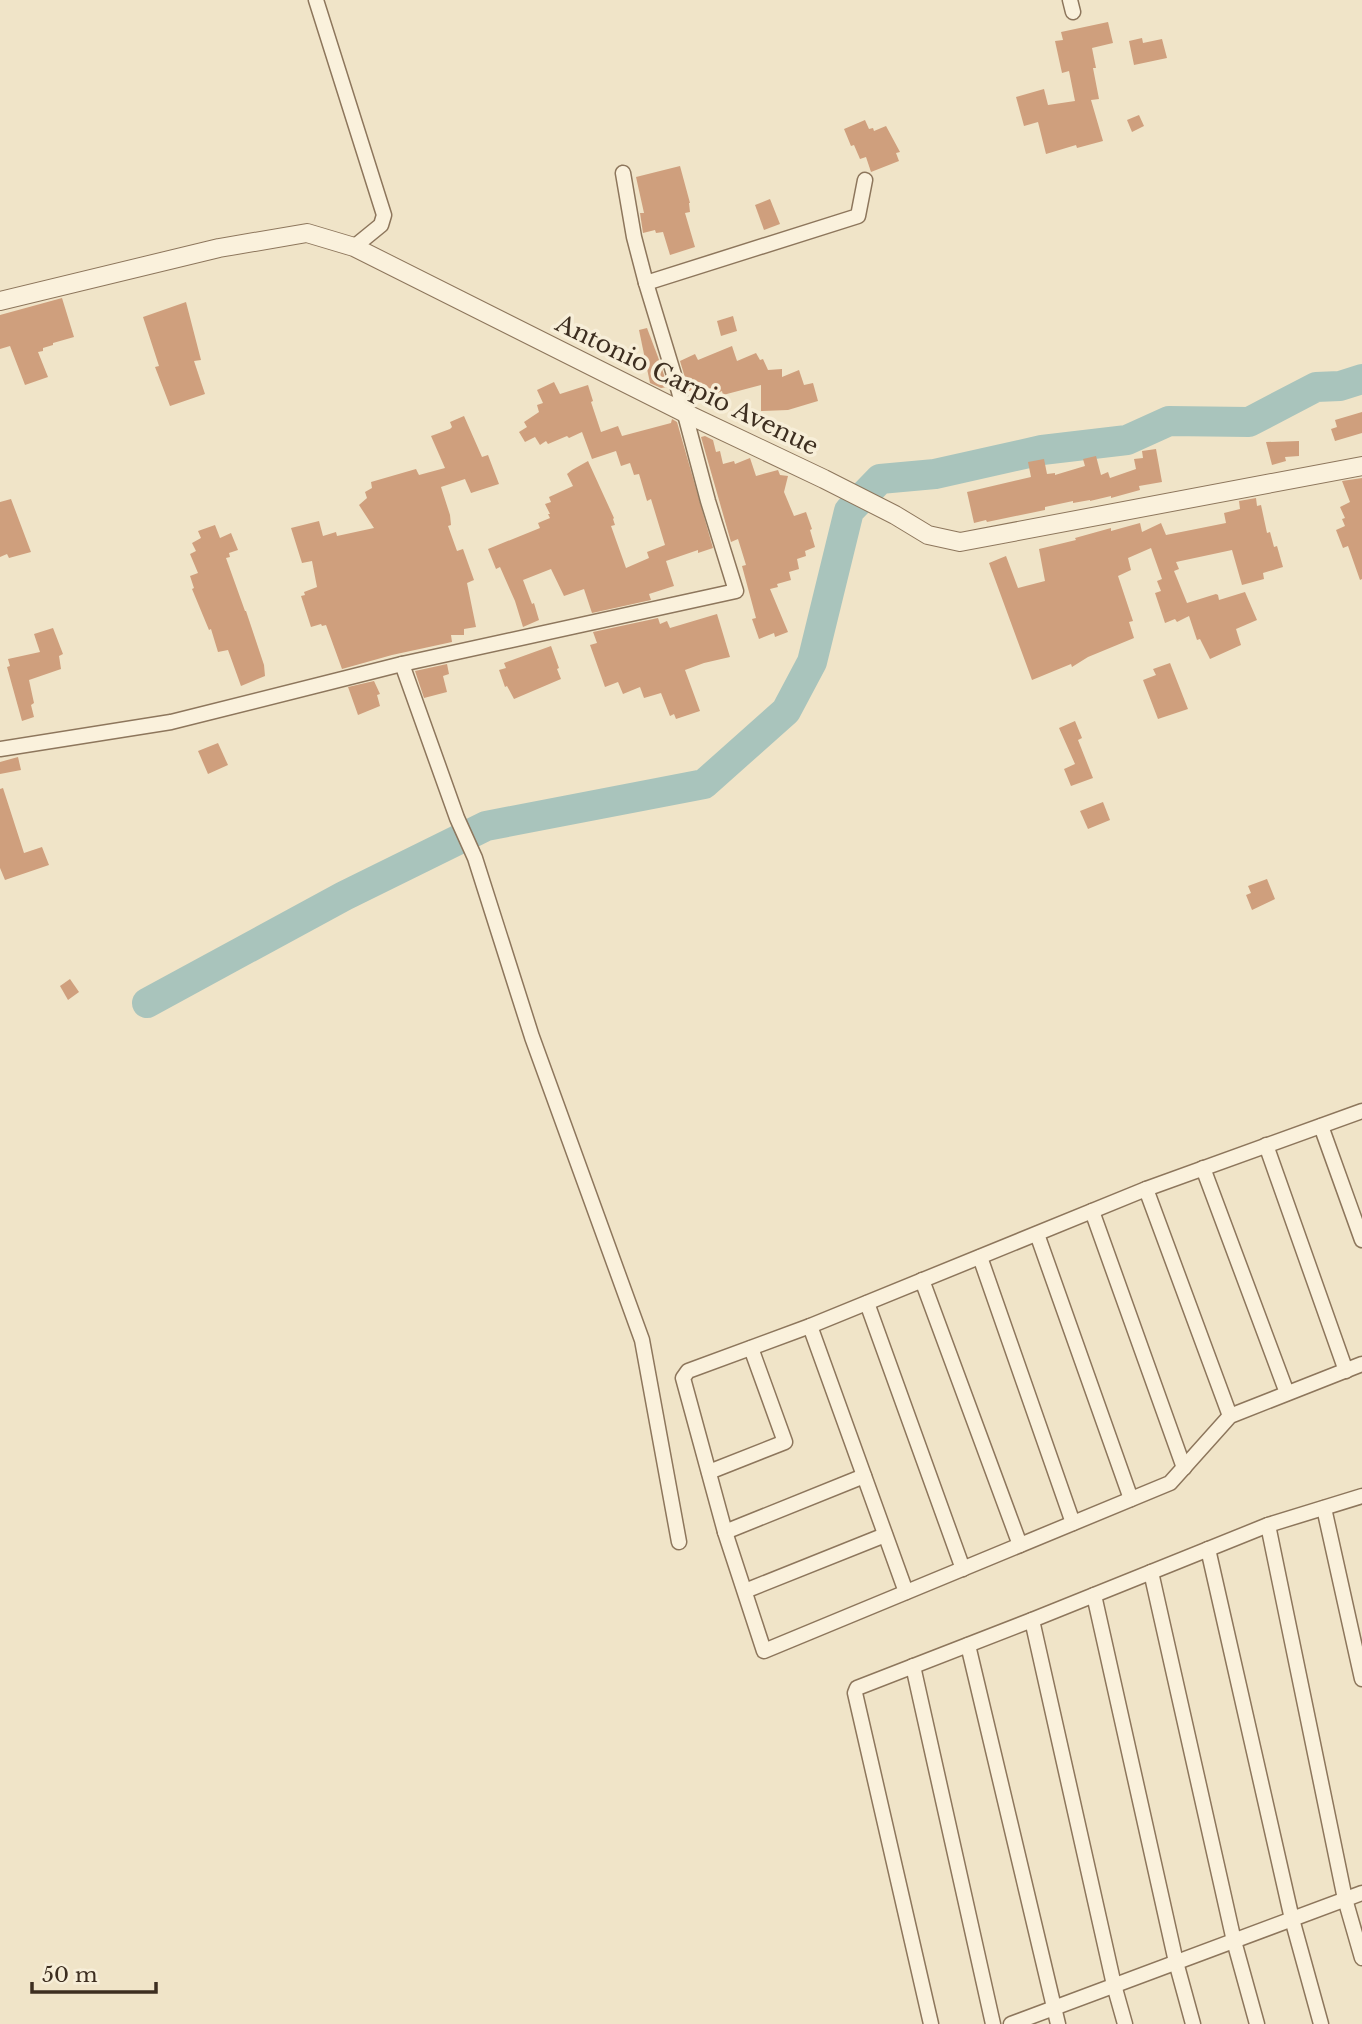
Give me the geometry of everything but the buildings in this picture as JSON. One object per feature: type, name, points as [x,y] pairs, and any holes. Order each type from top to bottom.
[{"type":"street","points":[[316,0],[384,215],[381,225],[354,247]]},
{"type":"street","points":[[0,749],[171,722],[402,664],[736,591],[646,282],[634,237],[623,173]]},
{"type":"street","points":[[646,282],[858,216],[865,180]]},
{"type":"street","name":"Antonio Carpio Avenue","points":[[0,301],[219,248],[307,233],[354,247],[685,413],[824,479],[895,515],[928,536],[960,542],[1362,466]]},
{"type":"street","points":[[402,664],[457,818],[475,858],[532,1037],[642,1340],[679,1542]]},
{"type":"street","points":[[1362,1111],[1146,1189],[810,1326],[688,1371],[683,1378],[725,1532],[764,1651],[1170,1483],[1230,1416],[1362,1364]]},
{"type":"street","points":[[1321,1126],[1362,1240]]},
{"type":"street","points":[[1266,1145],[1346,1371]]},
{"type":"street","points":[[1203,1168],[1287,1394]]},
{"type":"street","points":[[1146,1189],[1230,1416]]},
{"type":"street","points":[[1092,1211],[1184,1468]]},
{"type":"street","points":[[1037,1234],[1131,1499]]},
{"type":"street","points":[[980,1257],[1073,1523]]},
{"type":"street","points":[[922,1280],[1020,1545]]},
{"type":"street","points":[[867,1303],[963,1569]]},
{"type":"street","points":[[810,1326],[906,1592]]},
{"type":"street","points":[[709,1472],[786,1442],[751,1348]]},
{"type":"street","points":[[725,1532],[864,1476]]},
{"type":"street","points":[[931,2024],[855,1693],[857,1688],[1268,1525],[1362,1496]]},
{"type":"street","points":[[1324,1508],[1362,1679]]},
{"type":"street","points":[[1268,1525],[1345,1899],[1362,1958]]},
{"type":"street","points":[[745,1591],[885,1535]]},
{"type":"street","points":[[1208,1549],[1292,1919],[1321,2024]]},
{"type":"street","points":[[1151,1572],[1234,1941],[1257,2024]]},
{"type":"street","points":[[1094,1595],[1176,1962],[1193,2024]]},
{"type":"street","points":[[1032,1620],[1125,2024]]},
{"type":"street","points":[[968,1644],[1058,2024]]},
{"type":"street","points":[[913,1665],[993,2024]]},
{"type":"street","points":[[1011,2024],[1362,1893]]},
{"type":"waterway","points":[[147,1003],[344,896],[486,826],[704,784],[786,711],[812,662],[849,511],[880,479],[935,474],[1042,450],[1127,440],[1169,421],[1249,422],[1316,387],[1340,386],[1362,379]]}]
